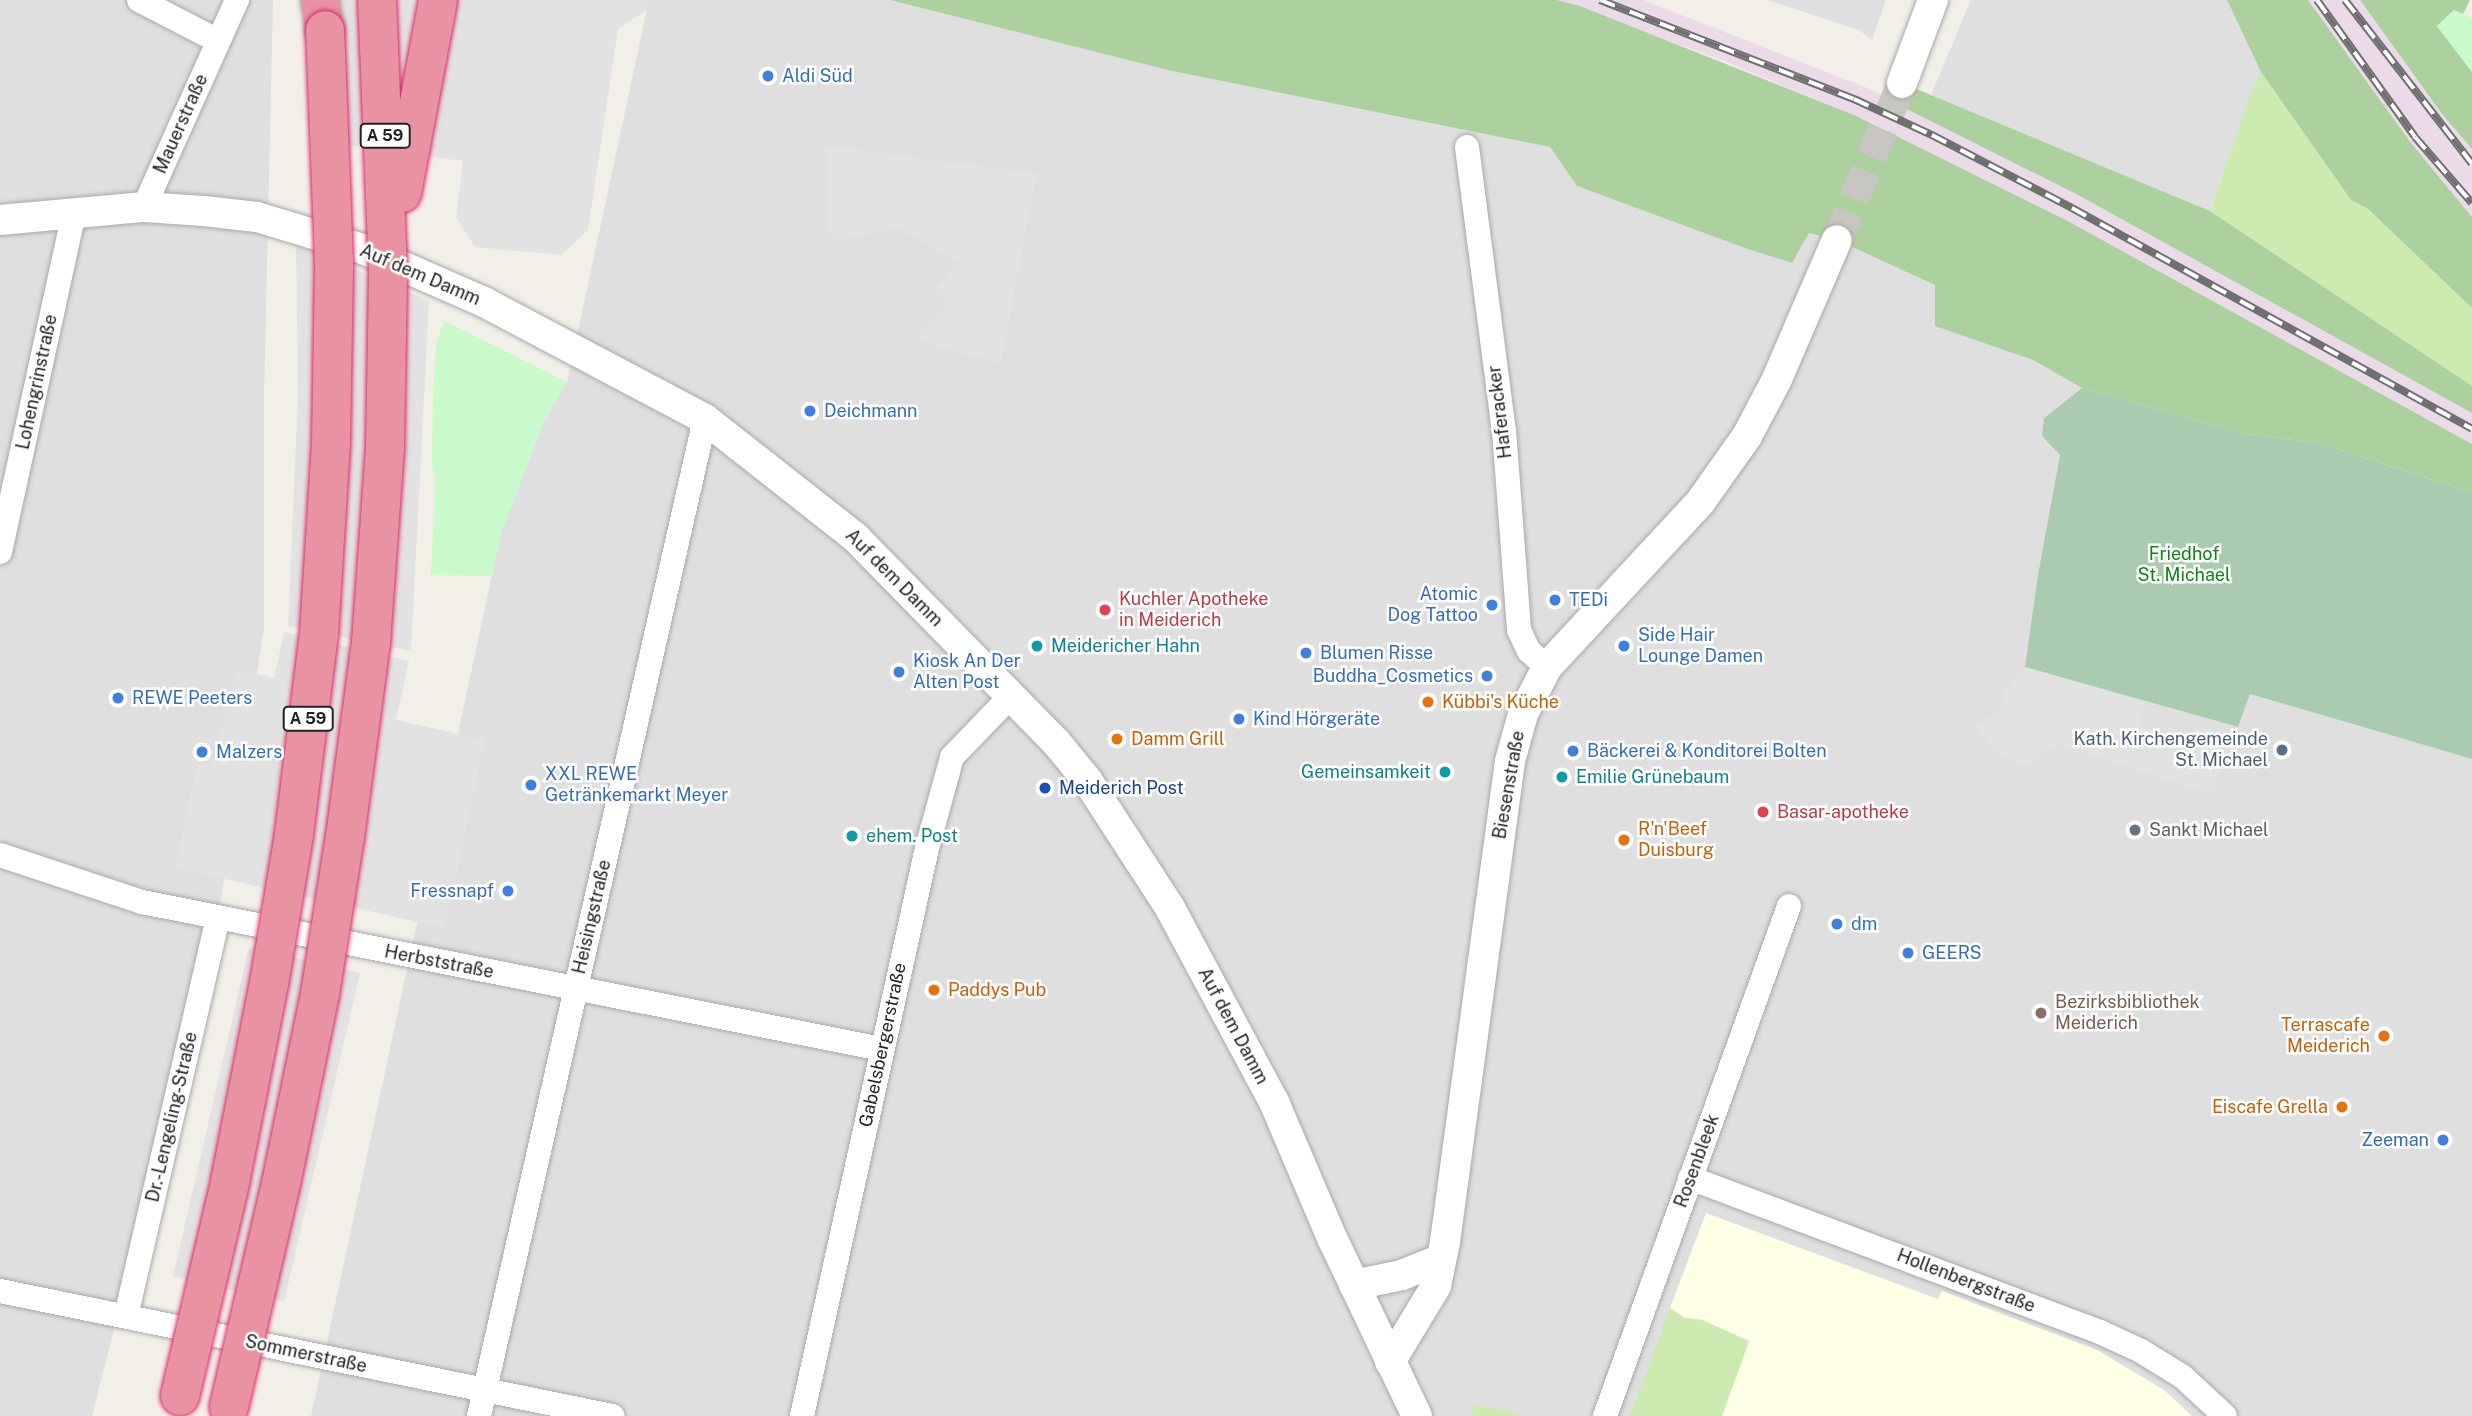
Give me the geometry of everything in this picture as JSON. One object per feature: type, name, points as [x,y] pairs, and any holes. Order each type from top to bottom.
[{"type":"highway","name":"A 59","points":[[228,1412],[320,994],[345,837],[371,643],[385,449],[388,271],[377,0]]},
{"type":"highway","points":[[388,271],[438,0]]},
{"type":"highway","name":"A 59","points":[[178,1406],[230,1182],[269,984],[294,834],[319,634],[331,442],[334,262],[323,10]]},
{"type":"street","points":[[139,0],[218,41]]},
{"type":"street","name":"Mauerstraße","points":[[144,207],[237,0]]},
{"type":"street","points":[[1902,83],[1933,0]]},
{"type":"street","name":"Haferacker","points":[[1466,147],[1504,430],[1518,630],[1529,651],[1547,667]]},
{"type":"street","name":"Auf dem Damm","points":[[0,220],[144,207],[257,217],[363,249],[484,302],[705,419],[855,537],[1056,742],[1087,780],[1170,908],[1273,1102],[1354,1285],[1417,1416]]},
{"type":"street","name":"Lohengrinstraße","points":[[0,552],[74,212]]},
{"type":"street","name":"Biesenstraße","points":[[1390,1362],[1436,1286],[1510,761],[1523,714],[1547,667],[1701,500],[1747,436],[1777,379],[1837,240]]},
{"type":"street","name":"Heisingstraße","points":[[479,1416],[705,419]]},
{"type":"street","name":"Gabelsbergerstraße","points":[[803,1416],[927,848],[952,757],[1011,696]]},
{"type":"street","name":"Herbststraße","points":[[0,855],[142,902],[882,1049]]},
{"type":"street","name":"Rosenbleek","points":[[1605,1416],[1790,906]]},
{"type":"street","name":"Dr.-Lengeling-Straße","points":[[126,1316],[218,917]]},
{"type":"street","name":"Hollenbergstraße","points":[[1690,1178],[2100,1332],[2141,1351],[2183,1377],[2225,1416]]},
{"type":"street","points":[[1354,1285],[1402,1275],[1441,1259]]},
{"type":"street","name":"Sommerstraße","points":[[0,1291],[611,1416]]},
{"type":"shaded area","points":[[0,0],[273,0],[264,398],[264,629],[218,917],[92,1416],[0,1416]]},
{"type":"shaded area","points":[[337,0],[650,0],[647,10],[618,29],[588,230],[562,255],[475,247],[456,217],[463,161],[317,141]]},
{"type":"shaded area","points":[[649,0],[890,0],[1172,71],[1550,147],[1577,186],[1792,263],[1808,233],[1837,240],[1936,285],[1985,342],[2033,360],[2082,388],[2044,418],[2042,436],[2060,455],[2026,667],[2237,727],[2249,694],[2472,759],[2472,1416],[311,1416],[501,533],[544,421],[567,382]]},
{"type":"shaded area","points":[[1557,0],[1643,0],[1865,87],[2078,195],[2472,413],[2472,444],[2066,220],[1854,115],[1719,59]]},
{"type":"shaded area","points":[[1767,0],[1886,0],[1872,40],[1859,30]]},
{"type":"shaded area","points":[[1971,0],[2227,0],[2261,72],[2250,94],[2210,211],[1931,95]]},
{"type":"shaded area","points":[[2308,0],[2360,0],[2442,114],[2472,149],[2472,217],[2411,143]]},
{"type":"shaded area","points":[[826,146],[1037,173],[1001,363],[934,346],[918,334],[948,303],[935,289],[960,261],[897,228],[832,241],[828,225]]},
{"type":"shaded area","points":[[296,244],[429,301],[411,651],[288,626],[298,395]]},
{"type":"shaded area","points":[[284,632],[409,661],[396,720],[485,740],[445,928],[175,868],[197,764],[212,767],[236,669],[274,678]]},
{"type":"shaded area","points":[[2025,667],[2144,702],[2139,725],[2220,747],[2214,795],[2057,744],[2029,764],[2000,756],[1975,727],[1997,712],[2005,691]]},
{"type":"shaded area","points":[[249,947],[360,973],[284,1302],[173,1276]]},
{"type":"shaded area","points":[[1706,1213],[1938,1299],[1942,1291],[2097,1350],[2164,1390],[2192,1416],[1722,1416],[1749,1341],[1702,1320],[1685,1318],[1670,1308]]},
{"type":"green space","points":[[890,0],[1557,0],[1580,6],[1854,115],[2066,220],[2472,444],[2472,493],[2323,444],[2240,433],[2082,388],[2033,360],[1935,326],[1935,285],[1837,240],[1809,233],[1792,263],[1745,248],[1577,186],[1550,147],[1172,71]]},
{"type":"green space","points":[[2227,0],[2308,0],[2411,143],[2472,217],[2472,308],[2368,209],[2351,200],[2261,72]]},
{"type":"green space","points":[[2360,0],[2470,0],[2463,14],[2454,10],[2437,26],[2472,72],[2472,149],[2442,114]]},
{"type":"green space","points":[[2454,10],[2472,18],[2472,72],[2437,26]]},
{"type":"green space","points":[[2261,72],[2351,200],[2368,209],[2472,308],[2472,386],[2210,211],[2250,94]]},
{"type":"green space","points":[[1902,83],[2210,211],[2472,386],[2472,413],[2078,195],[1895,103]]},
{"type":"green space","points":[[444,321],[567,382],[544,421],[501,533],[492,576],[431,575],[435,481],[432,465],[433,392],[436,343]]},
{"type":"green space","name":"Friedhof St. Michael","points":[[2082,388],[2240,433],[2323,444],[2472,493],[2472,759],[2250,694],[2238,727],[2025,667],[2038,575],[2060,455],[2042,436],[2044,418]]},
{"type":"green space","points":[[1670,1308],[1685,1318],[1702,1320],[1749,1341],[1722,1416],[1630,1416]]},
{"type":"green space","points":[[1464,1404],[1509,1411],[1523,1416],[1474,1416],[1470,1407]]},
{"type":"tunnel","points":[[1837,240],[1902,83]]},
{"type":"railway","points":[[1600,0],[1854,99],[1932,135],[2072,208],[2472,429]]},
{"type":"railway","points":[[2317,0],[2415,137],[2472,203]]},
{"type":"railway","points":[[2345,0],[2472,164]]},
{"type":"place","name":"Aldi Süd","points":[[768,76]]},
{"type":"place","name":"Deichmann","points":[[810,411]]},
{"type":"place","name":"TEDi","points":[[1555,600]]},
{"type":"place","name":"Atomic Dog Tattoo","points":[[1492,605]]},
{"type":"place","name":"Kuchler Apotheke in Meiderich","points":[[1105,610]]},
{"type":"place","name":"Meidericher Hahn","points":[[1037,646]]},
{"type":"place","name":"Side Hair Lounge Damen","points":[[1624,646]]},
{"type":"place","name":"Blumen Risse","points":[[1306,653]]},
{"type":"place","name":"Kiosk An Der Alten Post","points":[[899,672]]},
{"type":"place","name":"Buddha_Cosmetics","points":[[1487,676]]},
{"type":"place","name":"REWE Peeters","points":[[118,698]]},
{"type":"place","name":"Kübbi's Küche","points":[[1428,702]]},
{"type":"place","name":"Kind Hörgeräte","points":[[1239,719]]},
{"type":"place","name":"Damm Grill","points":[[1117,739]]},
{"type":"place","name":"Kath. Kirchengemeinde St. Michael","points":[[2282,750]]},
{"type":"place","name":"Bäckerei & Konditorei Bolten","points":[[1573,751]]},
{"type":"place","name":"Malzers","points":[[202,752]]},
{"type":"place","name":"Gemeinsamkeit","points":[[1445,772]]},
{"type":"place","name":"Emilie Grünebaum","points":[[1562,777]]},
{"type":"place","name":"XXL REWE Getränkemarkt Meyer","points":[[531,785]]},
{"type":"place","name":"Meiderich Post","points":[[1045,788]]},
{"type":"place","name":"Basar-apotheke","points":[[1763,812]]},
{"type":"place","name":"Sankt Michael","points":[[2135,830]]},
{"type":"place","name":"ehem. Post","points":[[852,836]]},
{"type":"place","name":"R'n'Beef Duisburg","points":[[1624,840]]},
{"type":"place","name":"Fressnapf","points":[[508,891]]},
{"type":"place","name":"dm","points":[[1837,924]]},
{"type":"place","name":"GEERS","points":[[1908,953]]},
{"type":"place","name":"Paddys Pub","points":[[934,990]]},
{"type":"place","name":"Bezirksbibliothek Meiderich","points":[[2041,1013]]},
{"type":"place","name":"Terrascafe Meiderich","points":[[2384,1036]]},
{"type":"place","name":"Eiscafe Grella","points":[[2342,1107]]},
{"type":"place","name":"Zeeman","points":[[2443,1140]]}]
